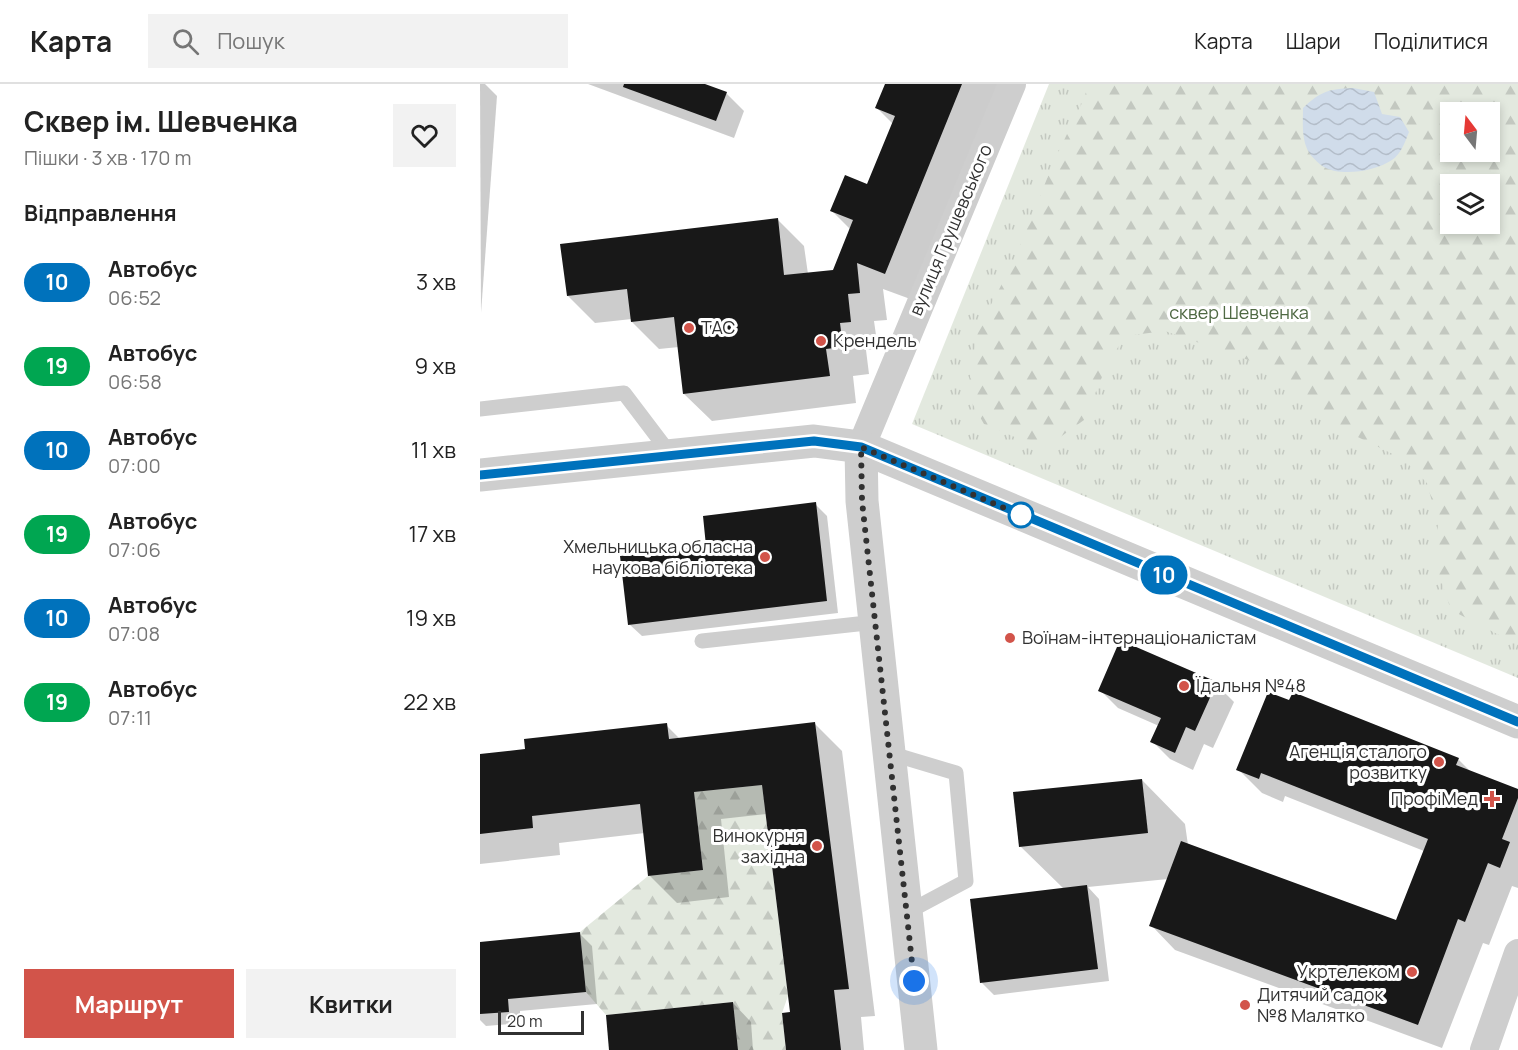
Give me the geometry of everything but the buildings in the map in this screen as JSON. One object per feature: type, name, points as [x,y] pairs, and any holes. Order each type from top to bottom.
[{"type":"street","name":"вулиця Грушевського","points":[[921,1050],[862,501],[861,447],[1012,84]]},
{"type":"street","points":[[480,476],[814,441],[861,447],[1518,722]]},
{"type":"street","points":[[1484,1050],[1518,953]]},
{"type":"lane","points":[[480,409],[624,393],[671,455]]},
{"type":"lane","points":[[702,641],[876,622]]},
{"type":"lane","points":[[890,753],[957,773],[966,881],[906,913]]},
{"type":"green space","name":"сквер Шевченка","points":[[1049,84],[1518,84],[1518,678],[912,424]]},
{"type":"green space","name":"сквер Шевченка","points":[[1089,84],[1518,84],[1518,640],[1501,636],[1451,610],[1435,562],[1438,524],[1427,483],[1403,459],[1327,422],[1296,392],[1254,362],[1165,331],[1125,336],[1107,365],[1084,420],[1052,443],[1017,438],[984,424],[972,403],[970,377],[978,329],[1012,265],[1055,159]]},
{"type":"green space","points":[[762,785],[788,996],[782,1013],[786,1050],[738,1050],[733,1002],[606,1015],[586,992],[580,932],[648,876],[703,870],[694,792]]},
{"type":"water","points":[[1353,88],[1374,92],[1382,114],[1400,117],[1409,132],[1402,148],[1392,160],[1368,170],[1340,172],[1324,167],[1311,156],[1303,132],[1303,108],[1326,92]]},
{"type":"bus line","name":"10","points":[[480,475],[814,441],[861,447],[1518,722]]},
{"type":"place","name":"ТАС","points":[[689,328]]},
{"type":"place","name":"Крендель","points":[[821,341]]},
{"type":"place","name":"Хмельницька обласна наукова бібліотека","points":[[765,557]]},
{"type":"place","name":"Воїнам-інтернаціоналістам","points":[[1010,638]]},
{"type":"place","name":"Їдальня №48","points":[[1184,686]]},
{"type":"place","name":"Агенція сталого розвитку","points":[[1439,762]]},
{"type":"place","name":"ПрофіМед","points":[[1492,799]]},
{"type":"place","name":"Винокурня західна","points":[[817,846]]},
{"type":"place","name":"Укртелеком","points":[[1412,972]]},
{"type":"place","name":"Дитячий садок №8 Малятко","points":[[1245,1005]]},
{"type":"route","points":[[914,981],[862,501],[861,447],[1021,515]]}]
